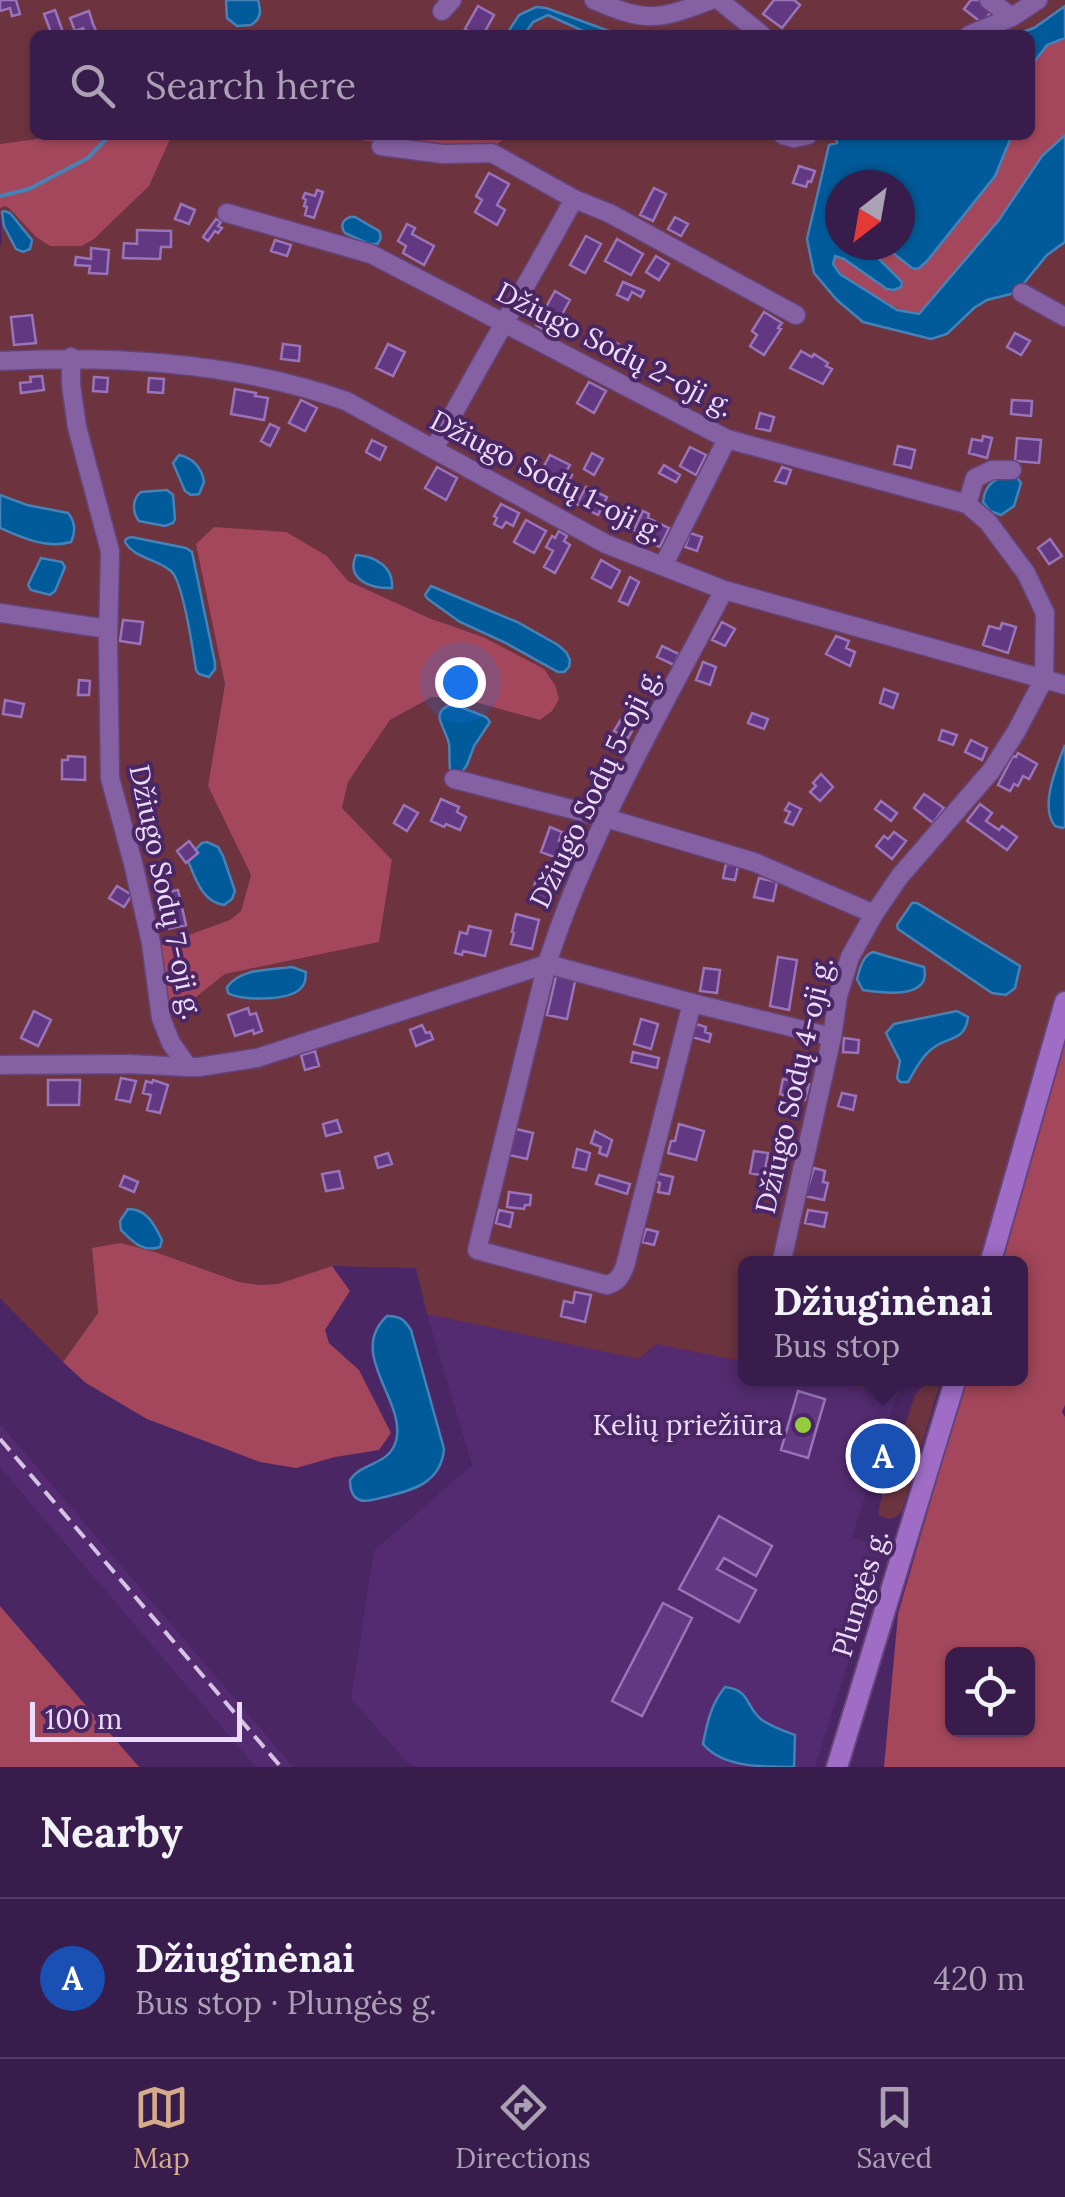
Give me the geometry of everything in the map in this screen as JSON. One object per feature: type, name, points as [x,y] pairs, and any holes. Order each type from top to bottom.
[{"type":"main road","points":[[992,1256],[1065,1002]]},
{"type":"main road","name":"Plungės g.","points":[[836,1767],[954,1386]]},
{"type":"street","points":[[594,0],[644,18],[711,0]]},
{"type":"street","points":[[719,0],[756,30]]},
{"type":"street","points":[[989,0],[1012,17]]},
{"type":"street","points":[[981,30],[1038,0]]},
{"type":"street","points":[[381,146],[443,154],[492,153],[796,315]]},
{"type":"street","points":[[434,449],[574,198]]},
{"type":"street","name":"Džiugo Sodų 2-oji g.","points":[[227,213],[371,254],[727,439],[968,504]]},
{"type":"street","points":[[1022,293],[1065,316]]},
{"type":"street","name":"Džiugo Sodų 1-oji g.","points":[[0,361],[71,357],[180,365],[307,387],[346,401],[606,544],[724,590],[1065,685]]},
{"type":"street","name":"Džiugo Sodų 7-oji g.","points":[[71,357],[77,428],[110,551],[110,778],[151,943],[161,1018],[171,1043],[188,1067]]},
{"type":"street","points":[[663,566],[727,439]]},
{"type":"street","points":[[1012,470],[992,470],[975,478],[968,504],[988,522],[1026,573],[1046,612],[1044,679]]},
{"type":"street","name":"Džiugo Sodų 5-oji g.","points":[[692,1003],[620,1277],[607,1286],[477,1250],[561,918],[606,818],[724,590]]},
{"type":"street","points":[[0,614],[108,629]]},
{"type":"street","name":"Džiugo Sodų 4-oji g.","points":[[782,1256],[850,956],[900,876],[990,772],[1044,679]]},
{"type":"street","points":[[454,779],[754,862],[874,914]]},
{"type":"street","points":[[0,1065],[199,1067],[257,1058],[547,964],[832,1037]]},
{"type":"shaded area","points":[[0,0],[1065,0],[1065,6],[1028,30],[606,30],[546,8],[519,15],[509,30],[30,30],[30,140],[0,144]]},
{"type":"shaded area","points":[[548,15],[581,30],[527,30],[533,22]]},
{"type":"shaded area","points":[[1065,38],[1065,135],[1042,156],[998,220],[919,315],[872,296],[840,273],[834,260],[845,260],[902,282],[880,260],[902,260],[912,268],[995,176],[1010,140],[1035,140],[1035,61],[1048,45]]},
{"type":"shaded area","points":[[30,140],[170,140],[149,186],[82,246],[50,246],[10,209],[0,208],[0,144]]},
{"type":"shaded area","points":[[170,140],[358,140],[447,150],[492,148],[502,140],[837,140],[829,146],[807,239],[825,251],[825,260],[838,260],[947,334],[974,309],[1065,242],[1065,1002],[992,1256],[738,1256],[738,1361],[656,1344],[639,1359],[427,1314],[416,1268],[332,1266],[278,1284],[259,1285],[239,1282],[158,1253],[92,1249],[98,1313],[63,1362],[0,1298],[0,208],[10,209],[36,237],[82,246],[149,186]],"holes":[[[327,556],[348,581],[429,618],[483,637],[540,720],[464,699],[432,697],[390,720],[348,782],[342,809],[392,860],[379,942],[225,974],[169,1018],[156,947],[230,921],[241,911],[251,875],[208,786],[225,684],[215,631]]]},
{"type":"shaded area","points":[[358,140],[502,140],[492,148],[447,150]]},
{"type":"shaded area","points":[[214,527],[286,532],[327,556],[348,581],[429,618],[483,637],[544,669],[559,699],[540,720],[464,699],[432,697],[390,720],[348,782],[342,808],[392,860],[379,942],[225,974],[168,1019],[156,947],[230,920],[241,911],[251,875],[208,786],[225,684],[196,544]]},
{"type":"shaded area","points":[[1065,1036],[1065,1767],[884,1767],[898,1614],[964,1386],[1028,1386],[1028,1256],[1001,1256]]},
{"type":"shaded area","points":[[121,1243],[259,1285],[278,1284],[332,1266],[350,1291],[325,1330],[329,1343],[359,1370],[391,1433],[379,1450],[296,1468],[260,1462],[147,1419],[86,1383],[63,1362],[98,1313],[92,1248]]},
{"type":"shaded area","points":[[427,1314],[639,1359],[656,1344],[738,1361],[738,1386],[857,1386],[897,1394],[852,1537],[884,1547],[815,1767],[420,1767],[408,1763],[351,1699],[374,1551],[472,1465]]},
{"type":"shaded area","points":[[857,1386],[900,1386],[897,1394]]},
{"type":"shaded area","points":[[939,1386],[902,1511],[892,1518],[883,1517],[879,1507],[915,1395],[922,1387]]},
{"type":"shaded area","points":[[0,1424],[293,1767],[256,1767],[0,1467]]},
{"type":"shaded area","points":[[0,1606],[139,1767],[0,1767]]},
{"type":"water","points":[[226,0],[258,0],[259,17],[251,25],[237,26],[227,18]]},
{"type":"water","points":[[1065,6],[1065,38],[1047,45],[1035,61],[1035,30],[1028,30]]},
{"type":"water","points":[[536,7],[546,8],[606,30],[581,30],[548,15],[533,22],[527,30],[509,30],[519,15]]},
{"type":"water","points":[[1065,135],[1065,242],[1047,255],[1020,288],[974,308],[947,334],[931,339],[863,322],[814,273],[807,239],[829,145],[836,140],[1010,140],[995,176],[918,269],[902,260],[915,260],[915,170],[825,170],[825,260],[834,260],[840,274],[897,310],[919,314],[999,220],[1042,156]]},
{"type":"water","points":[[4,211],[32,240],[30,249],[16,249],[4,226]]},
{"type":"water","points":[[350,217],[379,231],[381,238],[377,244],[345,233],[343,224]]},
{"type":"water","points":[[845,260],[880,260],[902,282],[901,287],[887,289]]},
{"type":"water","points":[[179,455],[193,461],[201,472],[204,482],[199,494],[185,491],[173,463]]},
{"type":"water","points":[[1015,475],[1021,483],[1014,506],[1001,515],[990,511],[983,502],[989,485]]},
{"type":"water","points":[[167,490],[173,495],[173,523],[165,526],[139,521],[134,506],[138,495]]},
{"type":"water","points":[[0,495],[68,513],[74,527],[71,542],[44,543],[0,528]]},
{"type":"water","points":[[131,537],[192,552],[215,663],[209,677],[196,670],[175,577],[129,547],[125,542]]},
{"type":"water","points":[[356,555],[382,564],[390,574],[392,588],[369,585],[357,577]]},
{"type":"water","points":[[41,558],[62,562],[65,567],[50,595],[31,590],[28,585]]},
{"type":"water","points":[[431,586],[517,622],[558,645],[570,660],[569,667],[558,672],[460,622],[428,599],[425,595]]},
{"type":"water","points":[[453,704],[490,722],[467,765],[458,773],[450,769],[449,744],[440,721],[441,711]]},
{"type":"water","points":[[1065,745],[1062,828],[1055,826],[1051,818],[1049,797]]},
{"type":"water","points":[[207,842],[218,847],[235,891],[224,905],[205,895],[188,861]]},
{"type":"water","points":[[912,903],[1020,966],[1015,988],[1006,995],[992,993],[898,929]]},
{"type":"water","points":[[873,952],[924,967],[921,985],[904,992],[863,990],[857,979],[864,960]]},
{"type":"water","points":[[292,967],[306,972],[304,984],[295,992],[265,998],[228,993],[227,987],[240,976]]},
{"type":"water","points":[[957,1011],[968,1017],[963,1031],[933,1048],[908,1082],[900,1082],[900,1061],[886,1033],[894,1024]]},
{"type":"water","points":[[128,1209],[149,1218],[162,1240],[160,1247],[143,1247],[121,1230],[120,1221]]},
{"type":"water","points":[[387,1316],[401,1319],[411,1330],[444,1449],[437,1470],[424,1483],[363,1501],[353,1494],[350,1480],[387,1455],[396,1441],[397,1426],[373,1346],[376,1331]]},
{"type":"water","points":[[725,1687],[744,1695],[762,1720],[795,1735],[794,1767],[731,1761],[703,1744],[713,1707]]},
{"type":"building","points":[[0,0],[16,0],[20,14],[12,16],[10,8],[0,11]]},
{"type":"building","points":[[774,0],[794,0],[800,5],[782,28],[763,14]]},
{"type":"building","points":[[971,0],[995,7],[982,23],[964,9]]},
{"type":"building","points":[[478,6],[494,15],[486,30],[465,29]]},
{"type":"building","points":[[55,10],[62,30],[50,30],[44,14]]},
{"type":"building","points":[[89,11],[96,30],[75,30],[70,18]]},
{"type":"building","points":[[799,166],[815,171],[806,187],[793,183]]},
{"type":"building","points":[[489,173],[509,184],[497,205],[505,210],[497,225],[475,212],[482,200],[476,196]]},
{"type":"building","points":[[654,188],[666,194],[653,221],[640,215]]},
{"type":"building","points":[[317,190],[323,192],[314,218],[305,215],[303,198],[305,193],[315,196]]},
{"type":"building","points":[[181,204],[195,210],[189,224],[175,219]]},
{"type":"building","points":[[675,217],[688,224],[681,236],[668,229]]},
{"type":"building","points":[[216,219],[222,228],[208,241],[203,237]]},
{"type":"building","points":[[407,224],[415,228],[412,234],[434,246],[424,265],[403,253],[406,246],[398,241]]},
{"type":"building","points":[[137,230],[171,231],[171,247],[161,247],[160,259],[123,258],[124,243],[137,244]]},
{"type":"building","points":[[586,236],[601,244],[585,273],[570,265]]},
{"type":"building","points":[[617,239],[643,254],[631,275],[605,261]]},
{"type":"building","points":[[275,240],[291,245],[287,256],[271,251]]},
{"type":"building","points":[[91,248],[109,250],[107,274],[89,273],[90,266],[75,265],[76,257],[91,259]]},
{"type":"building","points":[[656,256],[669,264],[659,280],[646,272]]},
{"type":"building","points":[[623,282],[644,291],[641,297],[632,292],[628,300],[617,295]]},
{"type":"building","points":[[555,291],[570,300],[551,334],[536,325]]},
{"type":"building","points":[[764,312],[782,323],[764,355],[750,346],[757,335],[752,331]]},
{"type":"building","points":[[32,315],[36,343],[14,345],[11,317]]},
{"type":"building","points":[[1015,333],[1030,341],[1021,355],[1007,347]]},
{"type":"building","points":[[611,340],[622,346],[614,360],[599,352]]},
{"type":"building","points":[[283,344],[300,346],[299,361],[281,359]]},
{"type":"building","points":[[388,344],[405,352],[393,376],[376,368]]},
{"type":"building","points":[[801,351],[812,357],[814,354],[832,369],[823,384],[790,368]]},
{"type":"building","points":[[42,376],[44,390],[21,393],[20,383]]},
{"type":"building","points":[[94,377],[108,378],[107,392],[93,391]]},
{"type":"building","points":[[149,378],[164,379],[163,393],[148,392]]},
{"type":"building","points":[[589,382],[606,391],[594,413],[577,403]]},
{"type":"building","points":[[235,389],[268,398],[264,420],[231,414]]},
{"type":"building","points":[[301,400],[317,408],[305,431],[289,423]]},
{"type":"building","points":[[1012,400],[1032,401],[1031,416],[1011,414]]},
{"type":"building","points":[[760,413],[774,417],[770,431],[756,428]]},
{"type":"building","points":[[270,424],[279,428],[270,446],[261,441]]},
{"type":"building","points":[[983,436],[992,438],[987,458],[969,453],[972,439],[982,441]]},
{"type":"building","points":[[1017,438],[1041,440],[1039,463],[1015,461]]},
{"type":"building","points":[[372,440],[386,447],[380,460],[366,452]]},
{"type":"building","points":[[898,446],[915,450],[911,468],[894,464]]},
{"type":"building","points":[[690,447],[706,455],[696,475],[680,466]]},
{"type":"building","points":[[592,453],[603,459],[594,475],[584,469]]},
{"type":"building","points":[[550,455],[570,465],[566,472],[572,475],[561,496],[551,491],[554,485],[538,477]]},
{"type":"building","points":[[664,465],[680,475],[676,482],[659,473]]},
{"type":"building","points":[[437,467],[457,478],[446,500],[425,488]]},
{"type":"building","points":[[782,467],[791,470],[786,484],[775,481]]},
{"type":"building","points":[[586,487],[607,497],[598,515],[577,504]]},
{"type":"building","points":[[501,504],[519,513],[513,526],[506,522],[502,528],[494,524]]},
{"type":"building","points":[[643,511],[649,514],[648,518],[669,528],[660,547],[642,539],[644,535],[634,530]]},
{"type":"building","points":[[526,520],[546,531],[534,553],[514,542]]},
{"type":"building","points":[[559,531],[567,536],[564,541],[570,545],[555,573],[544,567],[553,551],[546,547]]},
{"type":"building","points":[[690,533],[702,537],[697,551],[685,547]]},
{"type":"building","points":[[1050,539],[1062,556],[1049,564],[1038,548]]},
{"type":"building","points":[[601,560],[620,571],[611,588],[592,578]]},
{"type":"building","points":[[630,577],[639,582],[628,605],[619,601]]},
{"type":"building","points":[[123,620],[143,622],[140,644],[120,641]]},
{"type":"building","points":[[722,622],[735,629],[725,646],[712,640]]},
{"type":"building","points":[[1002,623],[1016,627],[1008,653],[983,645],[989,626],[1000,629]]},
{"type":"building","points":[[836,636],[849,641],[846,648],[855,652],[850,666],[826,654]]},
{"type":"building","points":[[662,646],[679,654],[674,665],[657,657]]},
{"type":"building","points":[[703,662],[716,667],[710,685],[696,680]]},
{"type":"building","points":[[79,680],[90,681],[89,695],[78,695]]},
{"type":"building","points":[[884,689],[898,694],[893,708],[880,703]]},
{"type":"building","points":[[5,700],[24,704],[21,717],[3,714]]},
{"type":"building","points":[[752,713],[768,719],[764,729],[748,723]]},
{"type":"building","points":[[623,716],[636,724],[628,738],[614,731]]},
{"type":"building","points":[[942,730],[957,735],[953,745],[939,740]]},
{"type":"building","points":[[971,740],[987,748],[982,760],[965,752]]},
{"type":"building","points":[[1018,753],[1037,764],[1029,779],[1023,776],[1010,791],[998,785]]},
{"type":"building","points":[[68,756],[85,757],[85,780],[62,779],[62,760],[68,760]]},
{"type":"building","points":[[821,774],[833,787],[820,801],[810,792]]},
{"type":"building","points":[[924,794],[944,808],[933,823],[914,808]]},
{"type":"building","points":[[441,799],[459,807],[457,812],[466,817],[460,830],[431,821]]},
{"type":"building","points":[[881,801],[897,813],[891,821],[875,809]]},
{"type":"building","points":[[789,803],[801,809],[793,825],[785,822]]},
{"type":"building","points":[[980,804],[992,813],[986,821],[1017,837],[1007,850],[967,821]]},
{"type":"building","points":[[404,805],[418,813],[407,831],[394,823]]},
{"type":"building","points":[[550,827],[562,832],[559,841],[568,844],[562,860],[541,852]]},
{"type":"building","points":[[894,832],[906,841],[892,859],[876,846]]},
{"type":"building","points":[[189,841],[198,853],[186,863],[177,851]]},
{"type":"building","points":[[726,864],[738,866],[735,880],[723,878]]},
{"type":"building","points":[[759,878],[777,882],[773,901],[754,897]]},
{"type":"building","points":[[536,880],[555,887],[549,902],[535,896]]},
{"type":"building","points":[[117,886],[132,895],[124,907],[109,898]]},
{"type":"building","points":[[178,890],[186,925],[167,929],[159,894]]},
{"type":"building","points":[[516,914],[539,920],[532,949],[511,944]]},
{"type":"building","points":[[469,926],[491,931],[485,956],[455,953],[460,932],[467,934]]},
{"type":"building","points":[[778,957],[797,960],[789,1010],[770,1006]]},
{"type":"building","points":[[704,968],[720,970],[717,993],[700,991]]},
{"type":"building","points":[[557,972],[576,977],[567,1019],[547,1015]]},
{"type":"building","points":[[248,1008],[250,1015],[256,1013],[262,1031],[235,1036],[228,1015]]},
{"type":"building","points":[[34,1011],[51,1020],[38,1046],[21,1038]]},
{"type":"building","points":[[641,1019],[658,1024],[651,1049],[634,1044]]},
{"type":"building","points":[[696,1024],[706,1027],[705,1032],[711,1034],[709,1042],[692,1037]]},
{"type":"building","points":[[422,1025],[433,1039],[416,1046],[410,1030]]},
{"type":"building","points":[[844,1038],[859,1040],[858,1053],[843,1052]]},
{"type":"building","points":[[315,1051],[319,1066],[305,1070],[301,1055]]},
{"type":"building","points":[[633,1052],[659,1058],[657,1068],[631,1062]]},
{"type":"building","points":[[121,1078],[136,1081],[130,1102],[116,1099]]},
{"type":"building","points":[[783,1079],[809,1084],[805,1100],[780,1094]]},
{"type":"building","points":[[48,1080],[80,1080],[79,1105],[48,1105]]},
{"type":"building","points":[[146,1081],[168,1085],[160,1113],[147,1110],[151,1095],[143,1093]]},
{"type":"building","points":[[842,1093],[856,1096],[853,1110],[838,1106]]},
{"type":"building","points":[[337,1120],[341,1132],[326,1136],[323,1124]]},
{"type":"building","points":[[679,1124],[704,1131],[696,1160],[668,1153]]},
{"type":"building","points":[[516,1129],[533,1133],[527,1159],[509,1155]]},
{"type":"building","points":[[595,1131],[612,1140],[607,1156],[599,1153],[601,1147],[591,1143]]},
{"type":"building","points":[[577,1149],[590,1153],[586,1170],[573,1167]]},
{"type":"building","points":[[754,1151],[768,1153],[764,1176],[750,1173]]},
{"type":"building","points":[[388,1153],[392,1164],[378,1168],[375,1157]]},
{"type":"building","points":[[814,1168],[825,1171],[823,1182],[828,1183],[824,1200],[805,1196]]},
{"type":"building","points":[[339,1171],[343,1188],[326,1191],[322,1174]]},
{"type":"building","points":[[656,1173],[673,1177],[669,1194],[658,1192]]},
{"type":"building","points":[[599,1175],[630,1184],[627,1194],[596,1184]]},
{"type":"building","points":[[124,1176],[138,1182],[134,1192],[120,1186]]},
{"type":"building","points":[[509,1192],[531,1195],[530,1205],[524,1209],[507,1207]]},
{"type":"building","points":[[499,1210],[513,1213],[510,1227],[496,1223]]},
{"type":"building","points":[[808,1210],[827,1213],[824,1227],[805,1223]]},
{"type":"building","points":[[646,1229],[658,1232],[654,1245],[642,1242]]},
{"type":"building","points":[[575,1292],[591,1295],[585,1322],[561,1316],[564,1301],[573,1303]]},
{"type":"building","name":"Kelių priežiūra","points":[[798,1391],[825,1399],[808,1458],[781,1450]]},
{"type":"building","points":[[719,1516],[772,1546],[756,1576],[724,1558],[717,1569],[756,1590],[739,1622],[679,1589]]},
{"type":"building","points":[[663,1603],[692,1618],[642,1716],[612,1701]]},
{"type":"waterway","points":[[0,196],[29,189],[88,158],[105,140]]},
{"type":"railway","points":[[0,1439],[281,1767]]},
{"type":"place","name":"Kelių priežiūra","points":[[803,1425]]},
{"type":"place","name":"Džiuginėnai","points":[[883,1456]]}]
